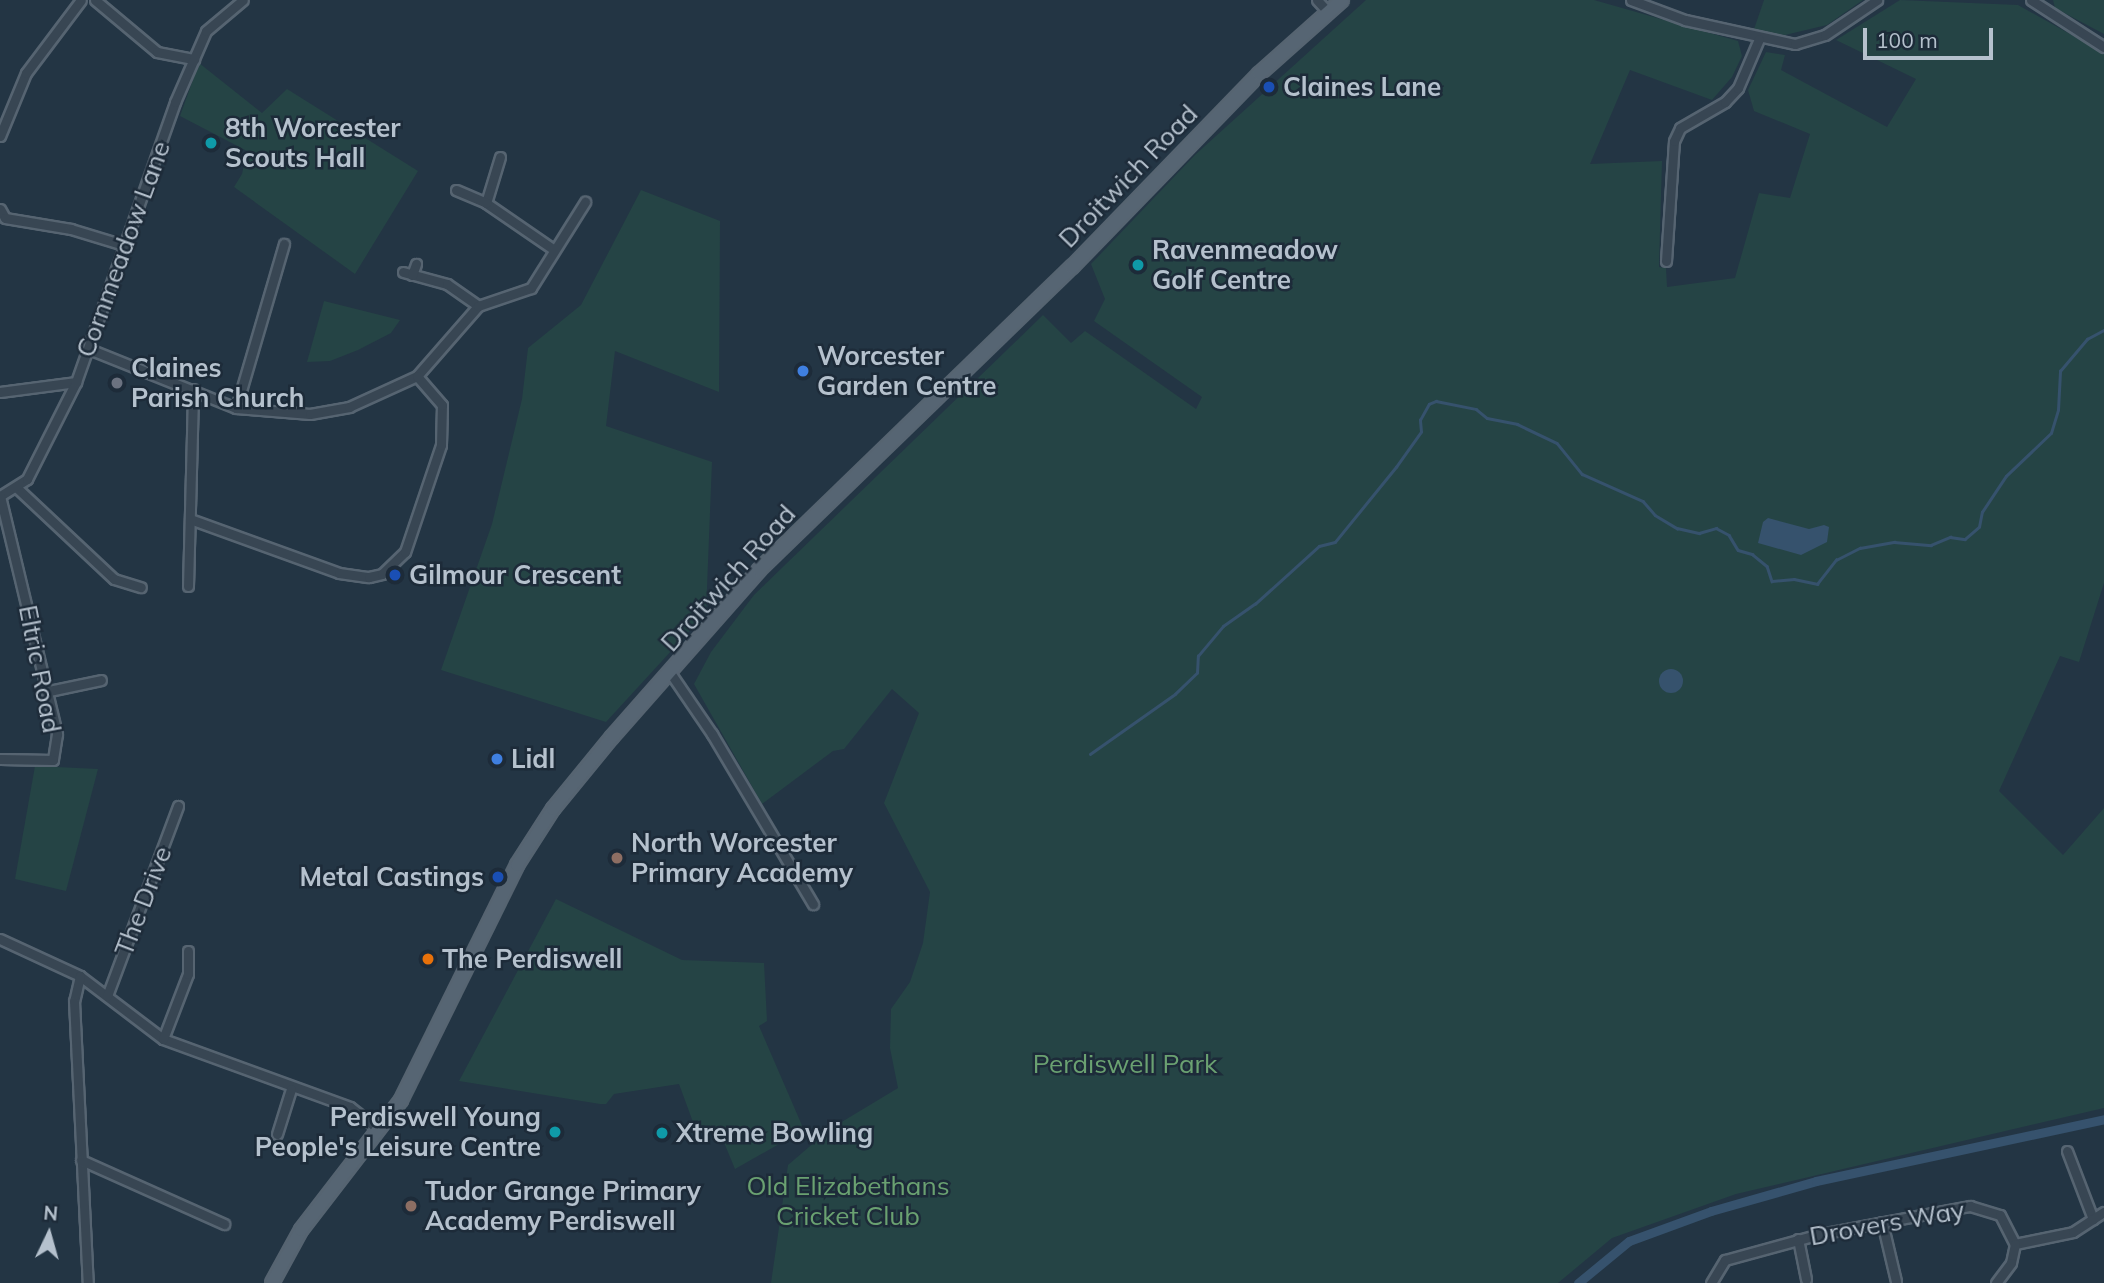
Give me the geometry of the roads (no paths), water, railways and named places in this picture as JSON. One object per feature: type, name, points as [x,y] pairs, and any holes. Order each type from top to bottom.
[{"type":"main road","name":"Droitwich Road","points":[[272,1283],[300,1230],[401,1100],[496,904],[532,842],[612,737],[671,674],[759,570],[1059,280],[1259,74],[1342,0]]},
{"type":"street","points":[[0,136],[26,73],[81,0]]},
{"type":"street","points":[[94,0],[157,52],[194,59]]},
{"type":"street","name":"Cornmeadow Lane","points":[[18,488],[27,479],[76,382],[206,31],[243,0]]},
{"type":"street","points":[[1317,0],[1328,12]]},
{"type":"street","points":[[1631,0],[1759,39],[1795,44],[1816,40],[1877,0]]},
{"type":"street","points":[[2031,0],[2104,47]]},
{"type":"street","points":[[1666,261],[1674,141],[1680,128],[1725,102],[1738,88],[1759,39]]},
{"type":"street","points":[[486,203],[500,157]]},
{"type":"street","points":[[456,190],[486,203],[553,250]]},
{"type":"street","points":[[89,349],[236,408],[310,414],[336,409],[417,376],[478,306],[531,288],[585,202]]},
{"type":"street","points":[[2,216],[71,229],[127,246]]},
{"type":"street","points":[[236,408],[285,244]]},
{"type":"street","points":[[416,264],[407,273],[447,284],[478,306]]},
{"type":"street","points":[[190,519],[339,573],[369,578],[382,574],[405,552],[442,445],[442,405],[417,376]]},
{"type":"street","points":[[0,392],[76,382]]},
{"type":"street","points":[[188,586],[193,389]]},
{"type":"street","points":[[0,496],[18,488],[114,579],[141,587]]},
{"type":"street","name":"Eltric Road","points":[[0,496],[49,691],[57,734],[53,760],[0,759]]},
{"type":"street","points":[[671,674],[712,734],[813,904]]},
{"type":"street","points":[[49,691],[101,680]]},
{"type":"street","name":"The Drive","points":[[107,996],[178,806]]},
{"type":"street","points":[[0,939],[80,976],[163,1039],[291,1088],[350,1107],[377,1128]]},
{"type":"street","points":[[163,1039],[188,974],[188,951]]},
{"type":"street","points":[[80,976],[74,1001],[88,1283]]},
{"type":"street","points":[[277,1134],[291,1088]]},
{"type":"street","points":[[2067,1151],[2094,1219]]},
{"type":"street","points":[[81,1160],[225,1224]]},
{"type":"street","name":"Drovers Way","points":[[1711,1283],[1725,1260],[1798,1239],[1969,1206],[2000,1215],[2015,1244]]},
{"type":"street","points":[[1996,1283],[2011,1263],[2015,1244],[2073,1232],[2104,1212]]},
{"type":"street","points":[[1882,1222],[1896,1281]]},
{"type":"street","points":[[1798,1239],[1806,1279]]},
{"type":"water","points":[[1768,518],[1809,529],[1824,525],[1829,527],[1827,542],[1801,555],[1758,543],[1763,522]]},
{"type":"water","points":[[1666,669],[1676,669],[1683,676],[1683,686],[1676,693],[1666,693],[1659,686],[1659,676]]},
{"type":"waterway","points":[[1090,754],[1175,694],[1197,673],[1198,656],[1223,626],[1255,604],[1319,546],[1335,542],[1396,467],[1421,432],[1420,420],[1429,404],[1436,401],[1476,409],[1487,418],[1517,424],[1557,443],[1582,474],[1643,501],[1655,515],[1677,528],[1699,533],[1716,528],[1729,535],[1738,550],[1752,554],[1767,566],[1772,581],[1794,579],[1817,584],[1836,560],[1860,548],[1894,542],[1931,545],[1950,537],[1965,539],[1979,527],[1982,512],[2006,476],[2051,433],[2058,410],[2060,371],[2087,339],[2104,330]]},
{"type":"waterway","points":[[1578,1283],[1629,1241],[1711,1211],[1816,1181],[2104,1119]]},
{"type":"place","name":"Claines Lane","points":[[1269,87]]},
{"type":"place","name":"8th Worcester Scouts Hall","points":[[211,143]]},
{"type":"place","name":"Ravenmeadow Golf Centre","points":[[1138,265]]},
{"type":"place","name":"Worcester Garden Centre","points":[[803,371]]},
{"type":"place","name":"Claines Parish Church","points":[[117,383]]},
{"type":"place","name":"Gilmour Crescent","points":[[395,575]]},
{"type":"place","name":"Lidl","points":[[497,759]]},
{"type":"place","name":"North Worcester Primary Academy","points":[[617,858]]},
{"type":"place","name":"Metal Castings","points":[[498,877]]},
{"type":"place","name":"The Perdiswell","points":[[428,959]]},
{"type":"place","name":"Perdiswell Young People's Leisure Centre","points":[[555,1132]]},
{"type":"place","name":"Xtreme Bowling","points":[[662,1133]]},
{"type":"place","name":"Tudor Grange Primary Academy Perdiswell","points":[[411,1206]]},
{"type":"park label","name":"Perdiswell Park","points":[[1125,1064]]},
{"type":"park label","name":"Old Elizabethans Cricket Club","points":[[848,1201]]}]
